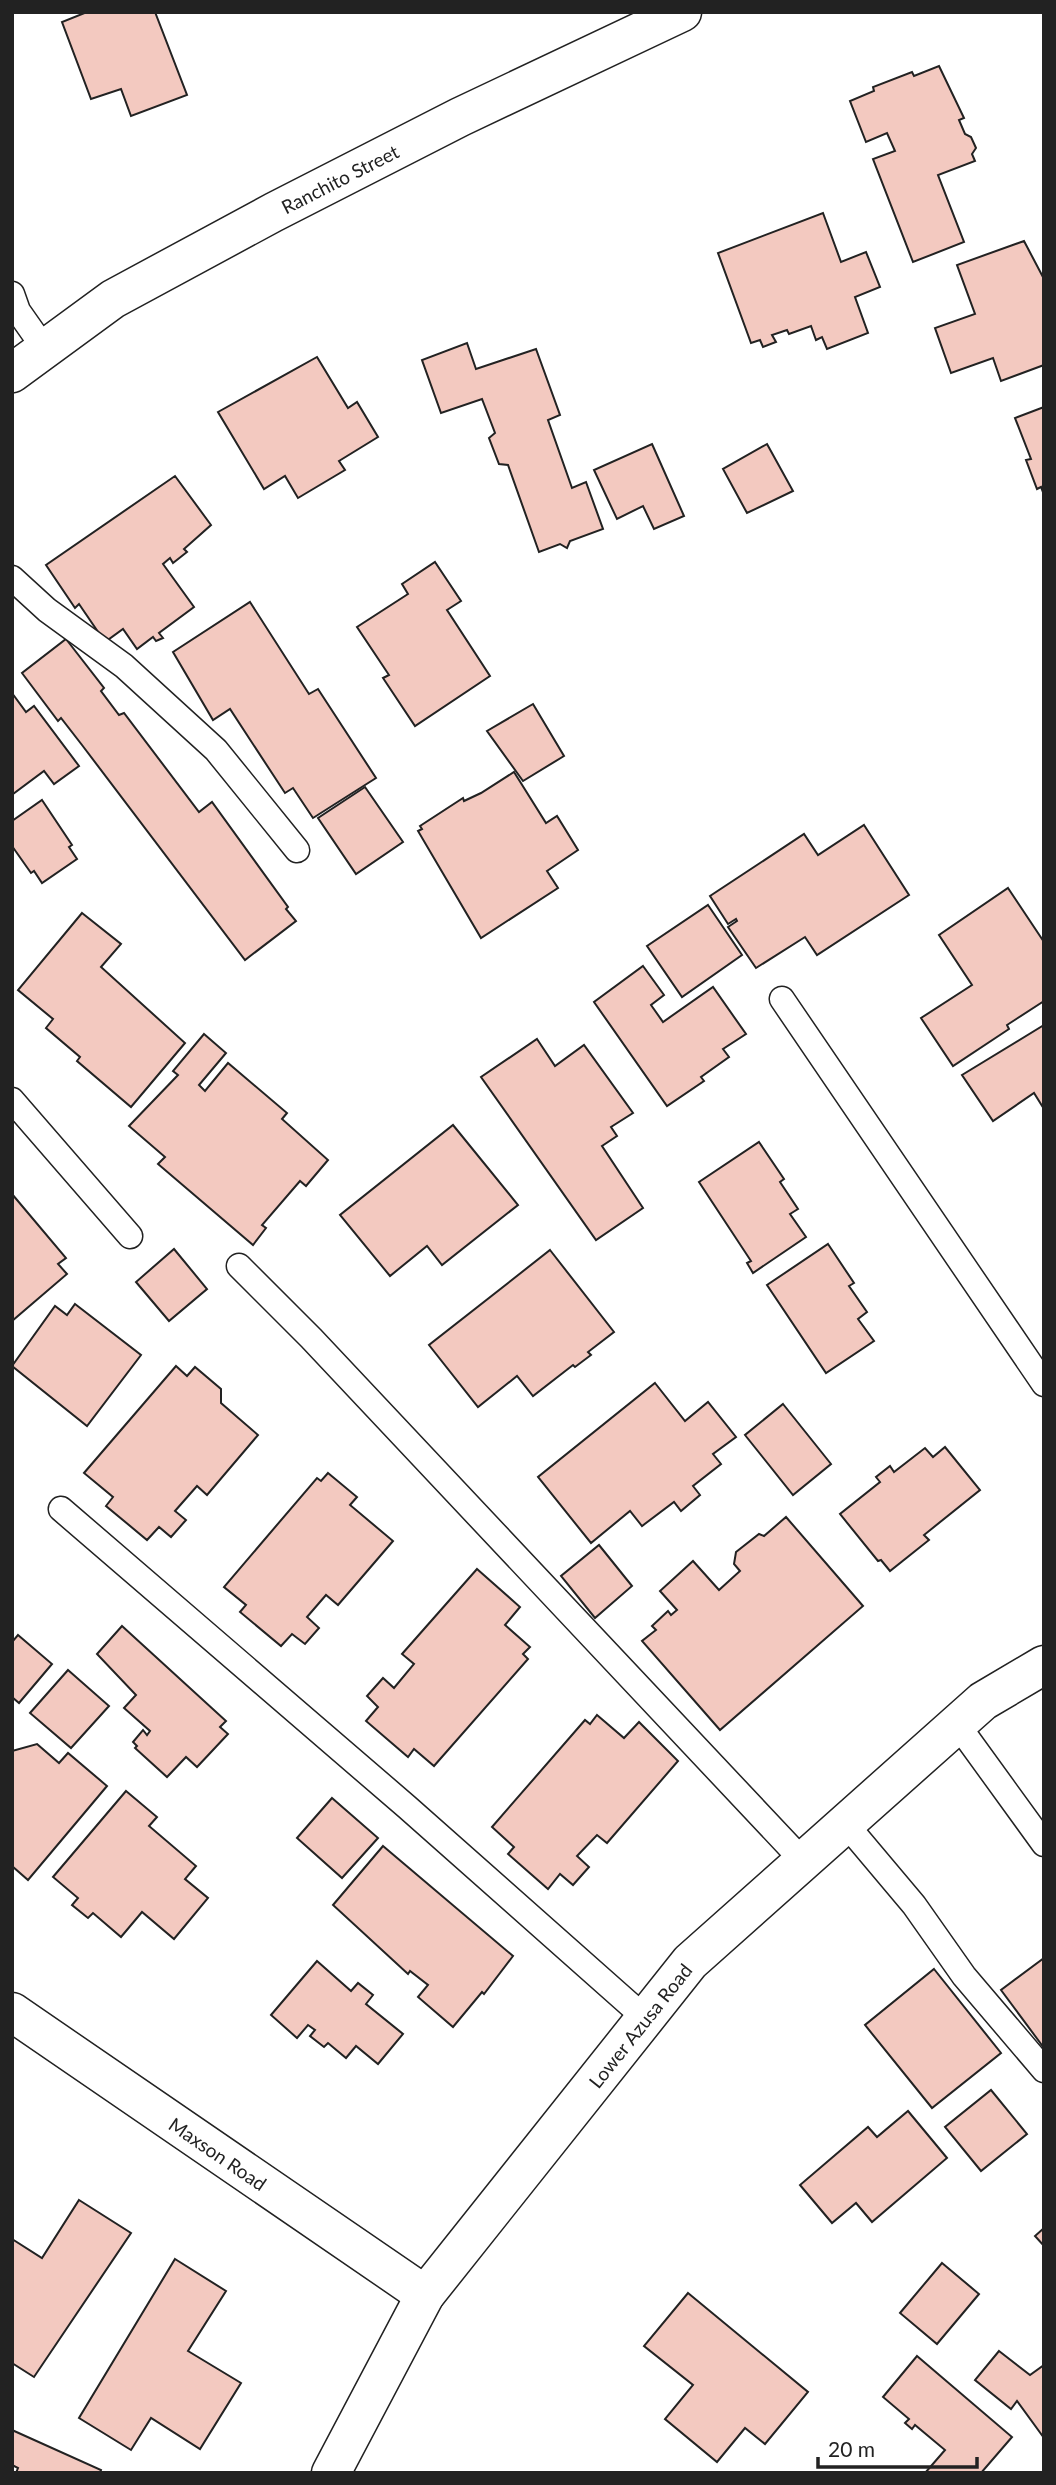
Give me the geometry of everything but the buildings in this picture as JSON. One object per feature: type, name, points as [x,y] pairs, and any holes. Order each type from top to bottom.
[{"type":"street","name":"Ranchito Street","points":[[12,373],[113,299],[274,212],[460,117],[682,12]]},
{"type":"street","name":"Lower Azusa Road","points":[[331,2473],[425,2294],[690,1962],[983,1701],[1044,1665]]},
{"type":"street","name":"Maxson Road","points":[[12,2012],[425,2294]]},
{"type":"lane","points":[[12,294],[18,311],[44,348]]},
{"type":"lane","points":[[12,578],[47,610],[124,666],[216,750],[297,850]]},
{"type":"lane","points":[[782,999],[1044,1384]]},
{"type":"lane","points":[[12,1100],[130,1237]]},
{"type":"lane","points":[[239,1266],[311,1338],[803,1861]]},
{"type":"lane","points":[[61,1509],[407,1807],[646,2018]]},
{"type":"lane","points":[[957,1724],[1044,1844]]},
{"type":"lane","points":[[845,1823],[914,1905],[964,1976],[1044,2070]]}]
